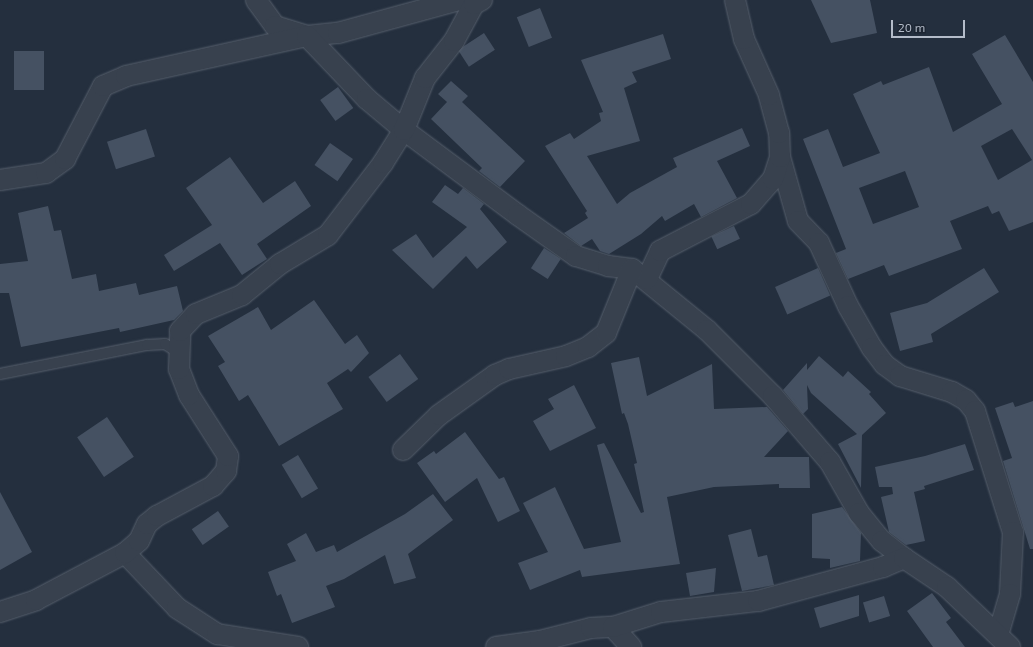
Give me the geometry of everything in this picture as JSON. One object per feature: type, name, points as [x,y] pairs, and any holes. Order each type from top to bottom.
[{"type":"street","points":[[256,0],[275,26],[307,36],[367,99],[404,130],[576,256],[640,274],[707,330],[773,396],[830,462],[859,513],[882,541],[947,587],[1004,641]]},
{"type":"street","points":[[0,180],[46,173],[65,159],[103,86],[126,76],[307,36],[338,33],[459,0]]},
{"type":"street","points":[[0,612],[36,600],[125,553],[139,541],[147,524],[157,516],[213,486],[226,471],[228,456],[189,395],[179,369],[178,352],[180,332],[196,314],[242,295],[280,264],[328,235],[404,130],[425,78],[454,41],[474,4],[482,0]]},
{"type":"street","points":[[735,0],[744,39],[769,95],[779,133],[780,157],[798,221],[819,243],[848,306],[872,348],[885,365],[900,376],[952,392],[966,400],[975,411],[1013,532],[1010,594],[1004,641]]},
{"type":"street","points":[[403,450],[439,415],[494,375],[508,368],[566,356],[588,348],[606,333],[640,274],[660,251],[751,204],[773,179],[780,157]]},
{"type":"street","points":[[125,553],[177,608],[217,634],[298,647]]},
{"type":"street","points":[[496,647],[540,641],[591,628],[613,627],[661,612],[758,601],[800,591],[883,567],[904,558]]},
{"type":"street","points":[[613,627],[631,647]]},
{"type":"lane","points":[[0,374],[147,345],[165,344],[178,352]]},
{"type":"building","points":[[811,0],[870,0],[877,33],[831,43]]},
{"type":"building","points":[[540,8],[552,38],[529,47],[517,17]]},
{"type":"building","points":[[484,33],[495,50],[469,67],[458,50]]},
{"type":"building","points":[[663,34],[671,59],[632,72],[637,82],[624,88],[640,141],[587,156],[617,204],[630,193],[677,167],[673,158],[742,128],[750,146],[717,161],[737,198],[701,217],[694,204],[665,221],[662,216],[641,234],[609,254],[600,251],[592,239],[581,246],[564,233],[588,218],[585,213],[587,211],[545,146],[570,133],[574,139],[601,121],[599,113],[603,112],[581,60]]},
{"type":"building","points":[[1005,35],[1033,82],[1033,222],[1009,231],[999,211],[992,214],[988,206],[950,221],[962,249],[889,276],[884,265],[848,279],[836,253],[846,249],[803,139],[828,129],[843,167],[880,153],[853,94],[881,81],[883,85],[929,67],[953,132],[1002,104],[972,54]],"holes":[[[1012,129],[1032,160],[998,180],[981,146]],[[905,171],[919,207],[873,224],[859,188]]]},
{"type":"building","points":[[14,51],[44,51],[44,90],[14,90]]},
{"type":"building","points":[[451,81],[468,96],[462,102],[525,161],[500,187],[479,171],[482,168],[431,119],[447,102],[438,94]]},
{"type":"building","points":[[338,87],[353,108],[335,121],[320,100]]},
{"type":"building","points":[[146,129],[155,157],[116,169],[107,142]]},
{"type":"building","points":[[330,143],[353,159],[337,181],[315,165]]},
{"type":"building","points":[[230,157],[263,203],[295,181],[311,206],[257,244],[267,259],[242,275],[220,243],[174,271],[164,255],[212,225],[186,188]]},
{"type":"building","points":[[445,185],[458,194],[463,188],[484,204],[480,209],[507,242],[477,269],[466,256],[433,289],[392,250],[416,234],[433,258],[467,227],[432,202]]},
{"type":"building","points":[[48,206],[54,231],[61,230],[72,279],[96,274],[99,291],[136,283],[139,295],[177,286],[183,311],[174,320],[120,332],[119,328],[21,347],[9,293],[0,293],[0,264],[28,261],[18,213]]},
{"type":"building","points":[[734,226],[740,239],[717,249],[711,237]]},
{"type":"building","points":[[544,248],[561,259],[548,279],[531,268]]},
{"type":"building","points":[[818,268],[830,295],[787,315],[775,287]]},
{"type":"building","points":[[984,268],[999,292],[931,334],[933,342],[900,351],[890,313],[927,303]]},
{"type":"building","points":[[314,300],[345,344],[357,335],[369,353],[351,372],[348,369],[327,383],[343,409],[279,446],[248,395],[239,401],[218,366],[225,362],[208,336],[258,307],[271,330]]},
{"type":"building","points":[[400,354],[418,379],[387,402],[368,377]]},
{"type":"building","points":[[819,356],[843,377],[848,371],[871,392],[869,394],[886,413],[862,435],[861,488],[838,444],[857,434],[811,393],[807,385],[808,409],[803,414],[783,390],[807,363],[807,370]]},
{"type":"building","points":[[639,357],[647,396],[712,364],[714,409],[767,407],[788,431],[764,457],[809,457],[810,488],[779,488],[779,484],[714,487],[667,497],[680,564],[582,577],[580,570],[530,590],[518,563],[548,552],[523,503],[555,487],[584,549],[621,542],[597,445],[604,443],[641,513],[644,512],[634,464],[637,463],[628,424],[624,413],[622,414],[611,363]]},
{"type":"building","points":[[574,385],[596,428],[550,451],[533,421],[554,409],[548,399]]},
{"type":"building","points":[[1033,401],[1033,549],[1030,549],[1003,461],[1012,458],[995,408],[1013,402],[1015,407]]},
{"type":"building","points":[[107,417],[134,457],[104,477],[77,437]]},
{"type":"building","points":[[465,432],[499,479],[504,477],[520,511],[498,522],[477,478],[445,502],[417,463],[434,451],[436,454]]},
{"type":"building","points":[[965,444],[974,470],[924,486],[925,489],[914,492],[925,541],[906,545],[889,532],[881,497],[893,494],[892,487],[879,487],[875,467],[925,456]]},
{"type":"building","points":[[298,455],[318,488],[302,498],[282,465]]},
{"type":"building","points":[[0,492],[32,552],[0,570]]},
{"type":"building","points":[[433,494],[453,520],[408,554],[416,578],[394,584],[385,555],[344,579],[326,586],[335,607],[292,623],[281,594],[277,596],[268,572],[296,561],[287,544],[306,533],[316,552],[334,545],[337,552],[405,514]]},
{"type":"building","points":[[842,507],[861,533],[860,561],[830,568],[830,559],[812,558],[812,514]]},
{"type":"building","points":[[218,511],[229,527],[203,545],[192,529]]},
{"type":"building","points":[[751,529],[758,557],[767,555],[774,585],[742,591],[728,535]]},
{"type":"building","points":[[716,568],[714,592],[690,596],[686,573]]},
{"type":"building","points":[[932,593],[951,618],[946,622],[965,647],[933,647],[907,611]]},
{"type":"building","points":[[859,595],[859,616],[820,628],[814,608]]},
{"type":"building","points":[[884,596],[890,616],[869,623],[863,602]]}]
